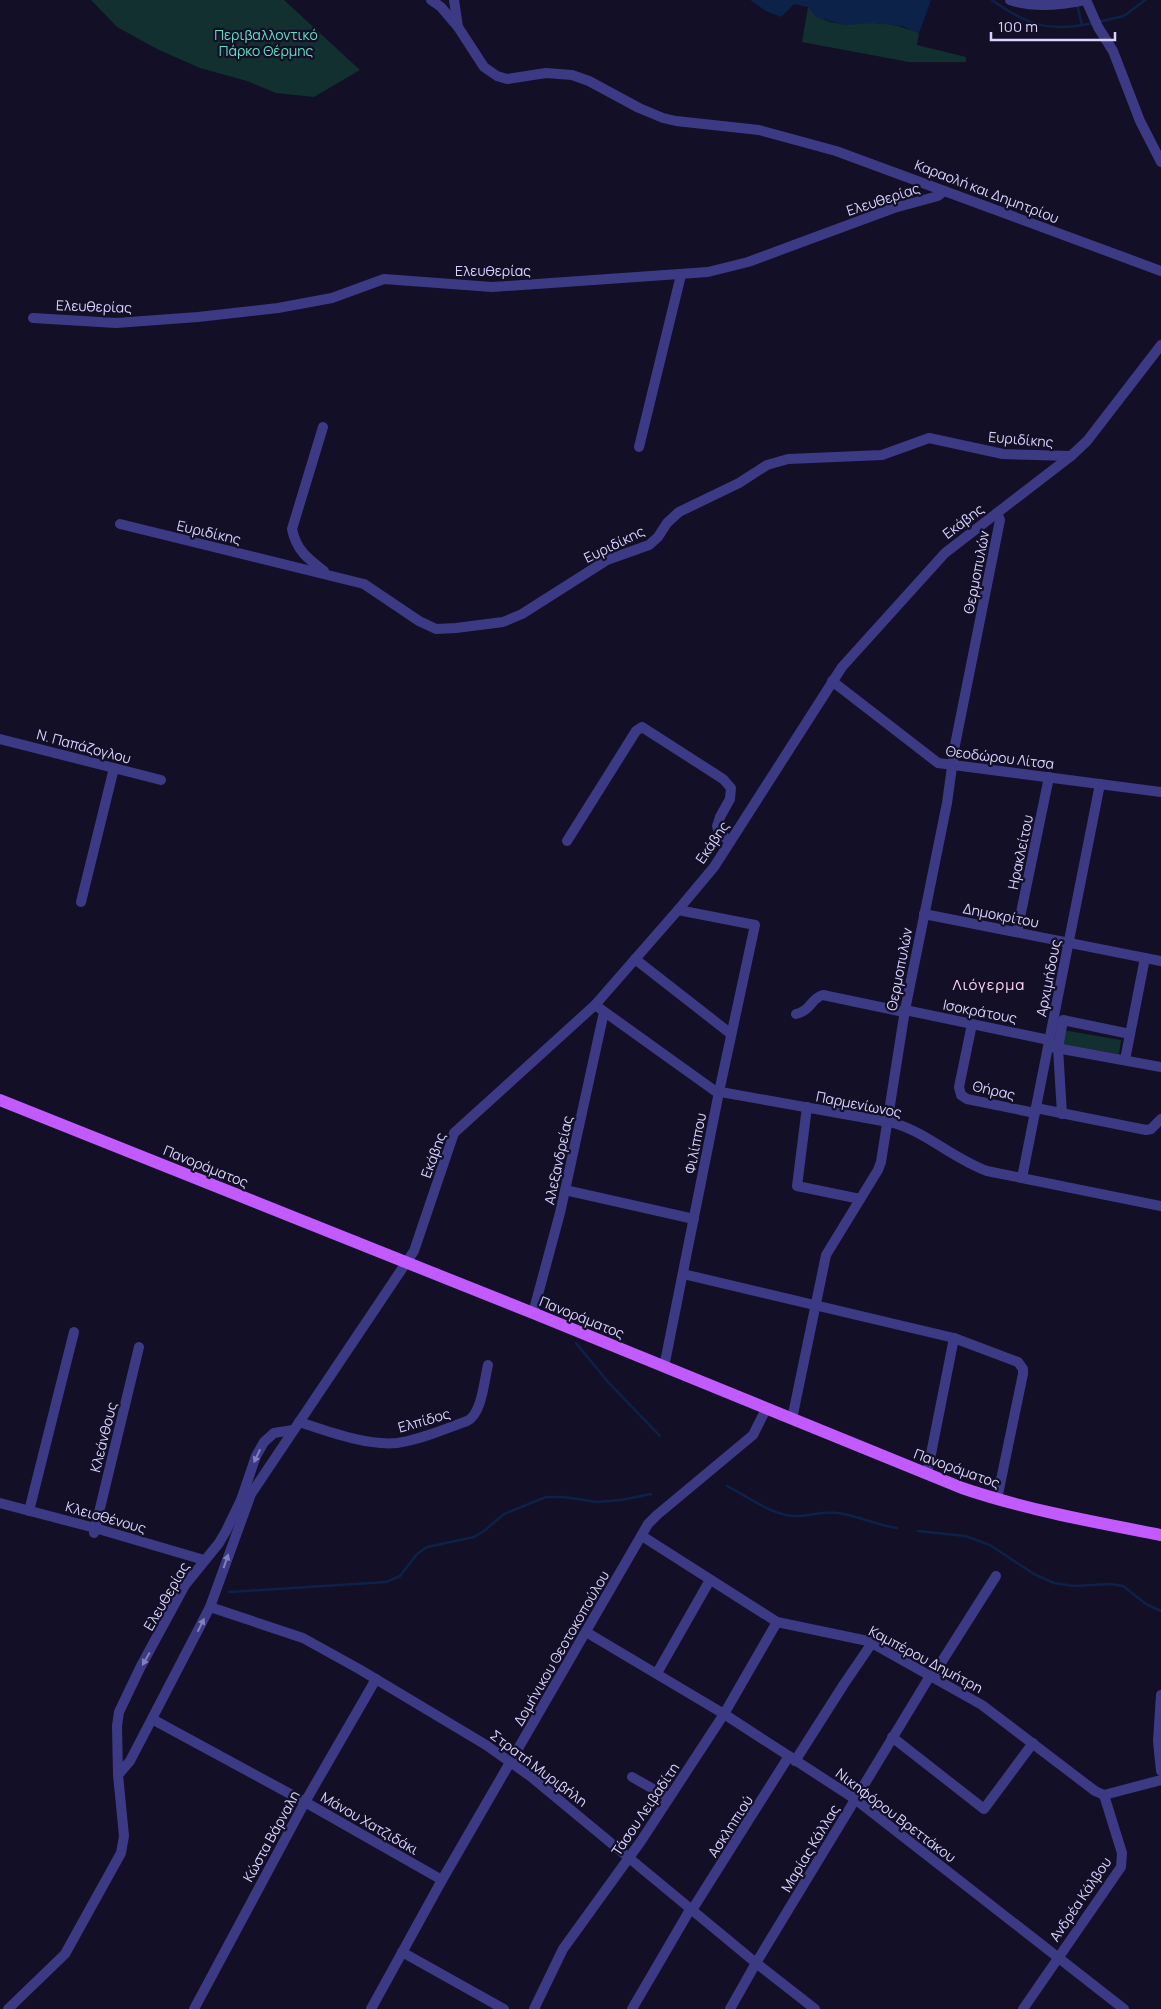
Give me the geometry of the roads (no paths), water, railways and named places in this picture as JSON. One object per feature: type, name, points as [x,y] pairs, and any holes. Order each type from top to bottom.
[{"type":"main road","name":"Πανοράματος","points":[[0,1100],[533,1313],[927,1474],[997,1499],[1066,1517],[1161,1534]]},
{"type":"street","name":"Καραολή και Δημητρίου","points":[[431,0],[458,27],[484,67],[497,76],[507,79],[538,74],[572,75],[589,81],[644,110],[676,122],[758,130],[804,142],[864,160],[1161,271]]},
{"type":"street","points":[[454,0],[458,27]]},
{"type":"street","points":[[1010,0],[1030,4],[1052,4],[1085,0],[1098,27],[1113,51],[1140,121],[1161,162]]},
{"type":"street","name":"Ελευθερίας","points":[[33,318],[116,323],[198,317],[278,308],[332,298],[384,279],[492,287],[708,272],[732,267],[894,208],[938,196],[944,191]]},
{"type":"street","points":[[640,447],[681,275]]},
{"type":"street","name":"Ευριδίκης","points":[[120,524],[327,573],[364,584],[411,616],[436,630],[503,622],[541,603],[607,560],[649,545],[678,512],[738,483],[767,465],[788,459],[882,455],[929,438],[1003,454],[1071,456],[1087,441],[1161,345]]},
{"type":"street","points":[[323,427],[292,529],[294,539],[304,557],[327,573]]},
{"type":"street","name":"Εκάβης","points":[[408,1263],[414,1252],[454,1133],[596,1005],[678,910],[714,867],[842,667],[945,552],[1071,456]]},
{"type":"street","name":"Θερμοπυλών","points":[[792,1420],[826,1255],[879,1167],[888,1121],[904,1011],[947,803],[955,745],[1000,520],[998,513]]},
{"type":"street","name":"Θεοδώρου Λίτσα","points":[[832,681],[935,762],[953,766],[1161,792]]},
{"type":"street","points":[[567,841],[636,731],[642,727],[723,779],[731,788],[730,799],[717,826],[719,832],[730,842]]},
{"type":"street","name":"Ν. Παπάζογλου","points":[[0,738],[161,780]]},
{"type":"street","points":[[81,902],[114,768]]},
{"type":"street","name":"Ηρακλείτου","points":[[1017,932],[1049,777]]},
{"type":"street","name":"Αρχιμήδους","points":[[1022,1178],[1035,1110],[1052,1045],[1069,943],[1100,784]]},
{"type":"street","name":"Φιλίππου","points":[[664,1367],[719,1092],[755,925],[678,910]]},
{"type":"street","name":"Δημοκρίτου","points":[[924,914],[1161,961]]},
{"type":"street","points":[[1125,1060],[1144,958]]},
{"type":"street","points":[[635,959],[732,1034]]},
{"type":"street","name":"Ισοκράτους","points":[[796,1014],[806,1011],[816,998],[823,995],[972,1024],[1052,1045],[1161,1067]]},
{"type":"street","name":"Παρμενίωνος","points":[[596,1005],[702,1084],[719,1092],[888,1121],[911,1130],[979,1168],[1161,1206]]},
{"type":"street","name":"Αλεξανδρείας","points":[[533,1313],[565,1190],[604,1012]]},
{"type":"street","points":[[1062,1114],[1052,1045],[1063,1020],[1130,1034]]},
{"type":"street","name":"Θήρας","points":[[972,1024],[959,1087],[961,1095],[967,1099],[1035,1110]]},
{"type":"street","points":[[807,1107],[797,1186],[860,1199]]},
{"type":"street","points":[[1035,1110],[1146,1130],[1154,1126],[1161,1119]]},
{"type":"street","points":[[565,1190],[694,1218]]},
{"type":"street","points":[[118,1775],[130,1761],[210,1606],[250,1494],[408,1263]]},
{"type":"street","points":[[683,1274],[954,1338],[1021,1365],[1023,1374],[997,1499]]},
{"type":"street","points":[[29,1511],[74,1332]]},
{"type":"street","points":[[927,1474],[954,1338]]},
{"type":"street","name":"Κλεάνθους","points":[[95,1531],[140,1347]]},
{"type":"street","name":"Ελπίδος","points":[[296,1426],[373,1441],[390,1443],[412,1440],[474,1417],[478,1408],[488,1364]]},
{"type":"street","name":"Δομήνικου Θεοτοκοπούλου","points":[[371,2009],[442,1880],[642,1536],[656,1516],[754,1435],[766,1408]]},
{"type":"street","name":"Ελευθερίας","points":[[11,2008],[66,1954],[121,1853],[124,1836],[118,1775],[117,1726],[119,1712],[141,1666],[178,1597],[226,1531],[241,1500],[256,1456],[264,1442],[274,1433],[296,1426]]},
{"type":"street","name":"Κλεισθένους","points":[[0,1504],[204,1560]]},
{"type":"street","name":"Καμπέρου Δημήτρη","points":[[642,1536],[777,1622],[862,1638],[931,1676],[982,1705],[1095,1791],[1104,1795]]},
{"type":"street","name":"Μαρίας Κάλλας","points":[[730,2009],[892,1738],[996,1576]]},
{"type":"street","points":[[657,1674],[710,1580]]},
{"type":"street","name":"Στρατή Μυριβήλη","points":[[210,1606],[303,1638],[466,1732],[511,1761],[630,1857],[756,1963],[815,2009]]},
{"type":"street","name":"Τάσου Λειβαδίτη","points":[[534,2009],[563,1949],[630,1857],[724,1714],[777,1622]]},
{"type":"street","name":"Νικηφόρου Βρεττάκου","points":[[586,1632],[724,1714],[855,1799],[1124,2009]]},
{"type":"street","name":"Ασκληπιού","points":[[632,2009],[692,1909],[872,1643]]},
{"type":"street","name":"Κώστα Βάρναλη","points":[[194,2009],[305,1802],[376,1679]]},
{"type":"street","points":[[1161,1695],[1158,1741],[1161,1771]]},
{"type":"street","name":"Μάνου Χατζιδάκι","points":[[152,1719],[305,1802],[442,1880]]},
{"type":"street","points":[[892,1738],[984,1810],[1033,1743]]},
{"type":"street","points":[[632,1777],[668,1798]]},
{"type":"street","points":[[1104,1795],[1161,1780]]},
{"type":"street","name":"Ανδρέα Κάλβου","points":[[1023,2009],[1121,1866],[1122,1853],[1104,1795]]},
{"type":"street","points":[[402,1952],[504,2009]]},
{"type":"water","points":[[750,0],[931,0],[919,33],[902,26],[873,23],[844,25],[816,17],[808,7],[794,4],[781,17],[766,11]]},
{"type":"waterway","points":[[992,0],[1016,16],[1039,25],[1064,27],[1093,23]]},
{"type":"waterway","points":[[1098,22],[1124,16],[1145,0]]},
{"type":"waterway","points":[[1077,4],[1082,25]]},
{"type":"waterway","points":[[576,1343],[608,1382],[660,1436]]},
{"type":"waterway","points":[[727,1486],[785,1515],[799,1516],[832,1512],[897,1528]]},
{"type":"waterway","points":[[229,1592],[386,1582],[400,1576],[417,1554],[427,1547],[474,1537],[504,1514],[546,1497],[564,1497],[597,1502],[621,1500],[651,1494]]},
{"type":"waterway","points":[[918,1531],[965,1536],[990,1545],[1034,1574],[1054,1583],[1074,1586],[1111,1584],[1123,1586],[1146,1604],[1161,1611]]},
{"type":"district","name":"Λιόγερμα","points":[[989,984]]},
{"type":"park label","name":"Περιβαλλοντικό Πάρκο Θέρμης","points":[[266,42]]}]
